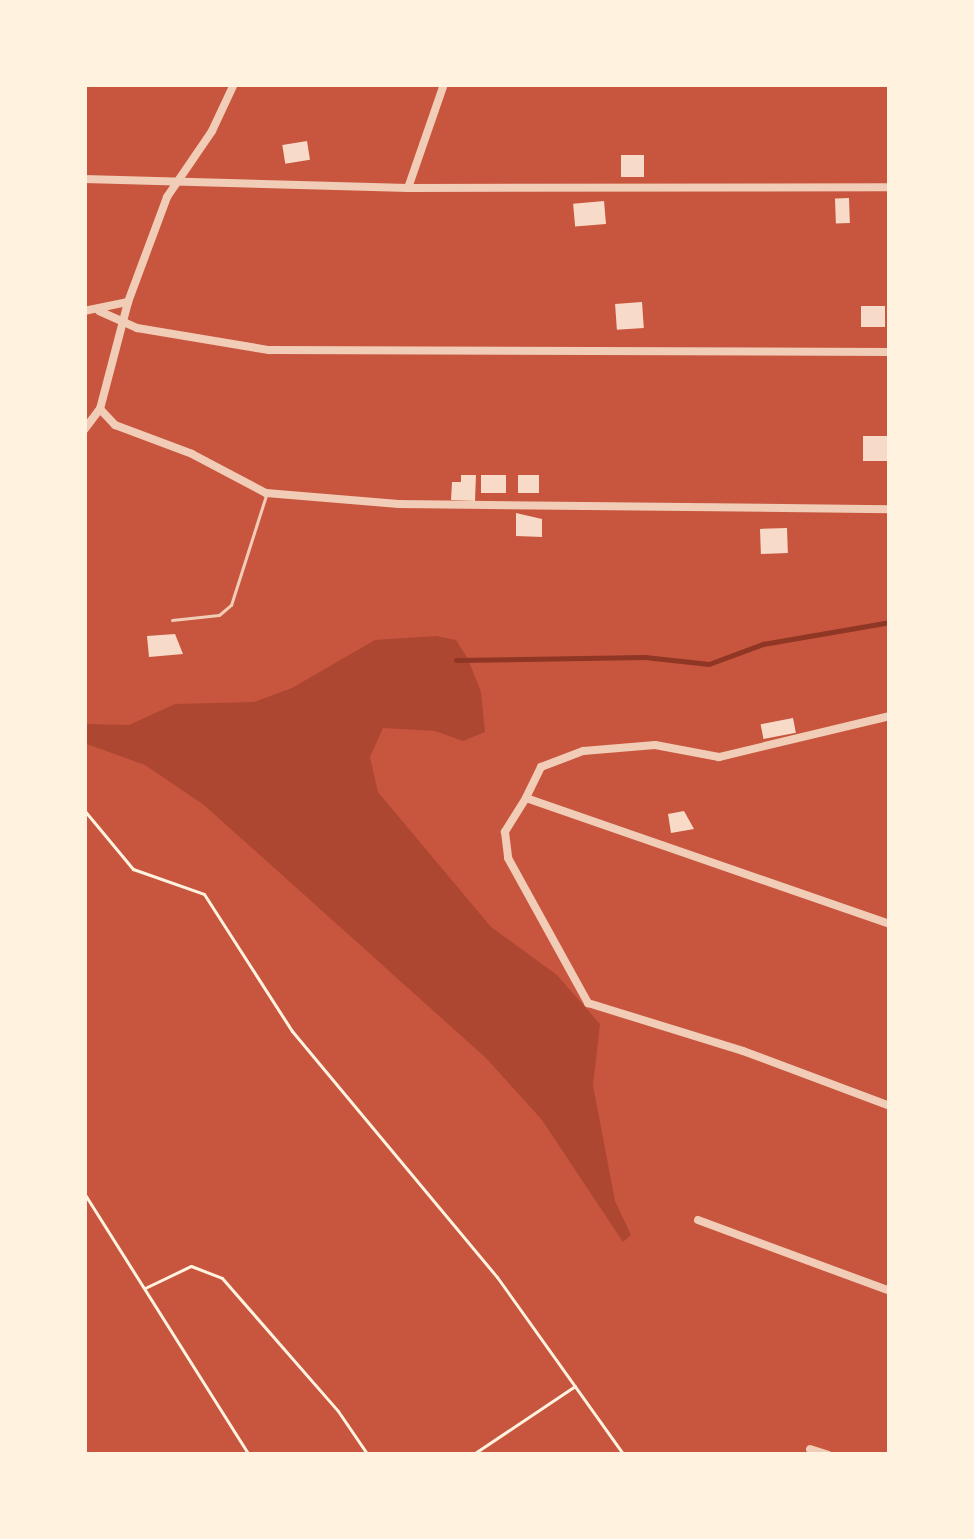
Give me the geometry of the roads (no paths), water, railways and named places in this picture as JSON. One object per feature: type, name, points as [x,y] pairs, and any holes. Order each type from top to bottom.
[{"type":"street","points":[[86,431],[100,409],[128,302],[167,197],[234,84]]},
{"type":"street","points":[[408,188],[444,84]]},
{"type":"street","points":[[84,179],[182,178],[408,188],[890,187]]},
{"type":"street","points":[[84,311],[128,302]]},
{"type":"street","points":[[99,311],[123,322],[269,350],[890,352]]},
{"type":"street","points":[[100,409],[115,424],[192,454],[266,493],[420,505],[890,508]]},
{"type":"street","points":[[890,716],[719,757],[655,745],[583,751],[541,767],[506,832],[508,858],[588,1003],[743,1051],[890,1106]]},
{"type":"street","points":[[526,798],[890,924]]},
{"type":"street","points":[[698,1220],[890,1291]]},
{"type":"street","points":[[811,1449],[828,1455]]},
{"type":"lane","points":[[172,620],[219,615],[231,605],[266,493]]},
{"type":"waterway","points":[[456,660],[645,657],[709,664],[763,644],[890,622]]}]
